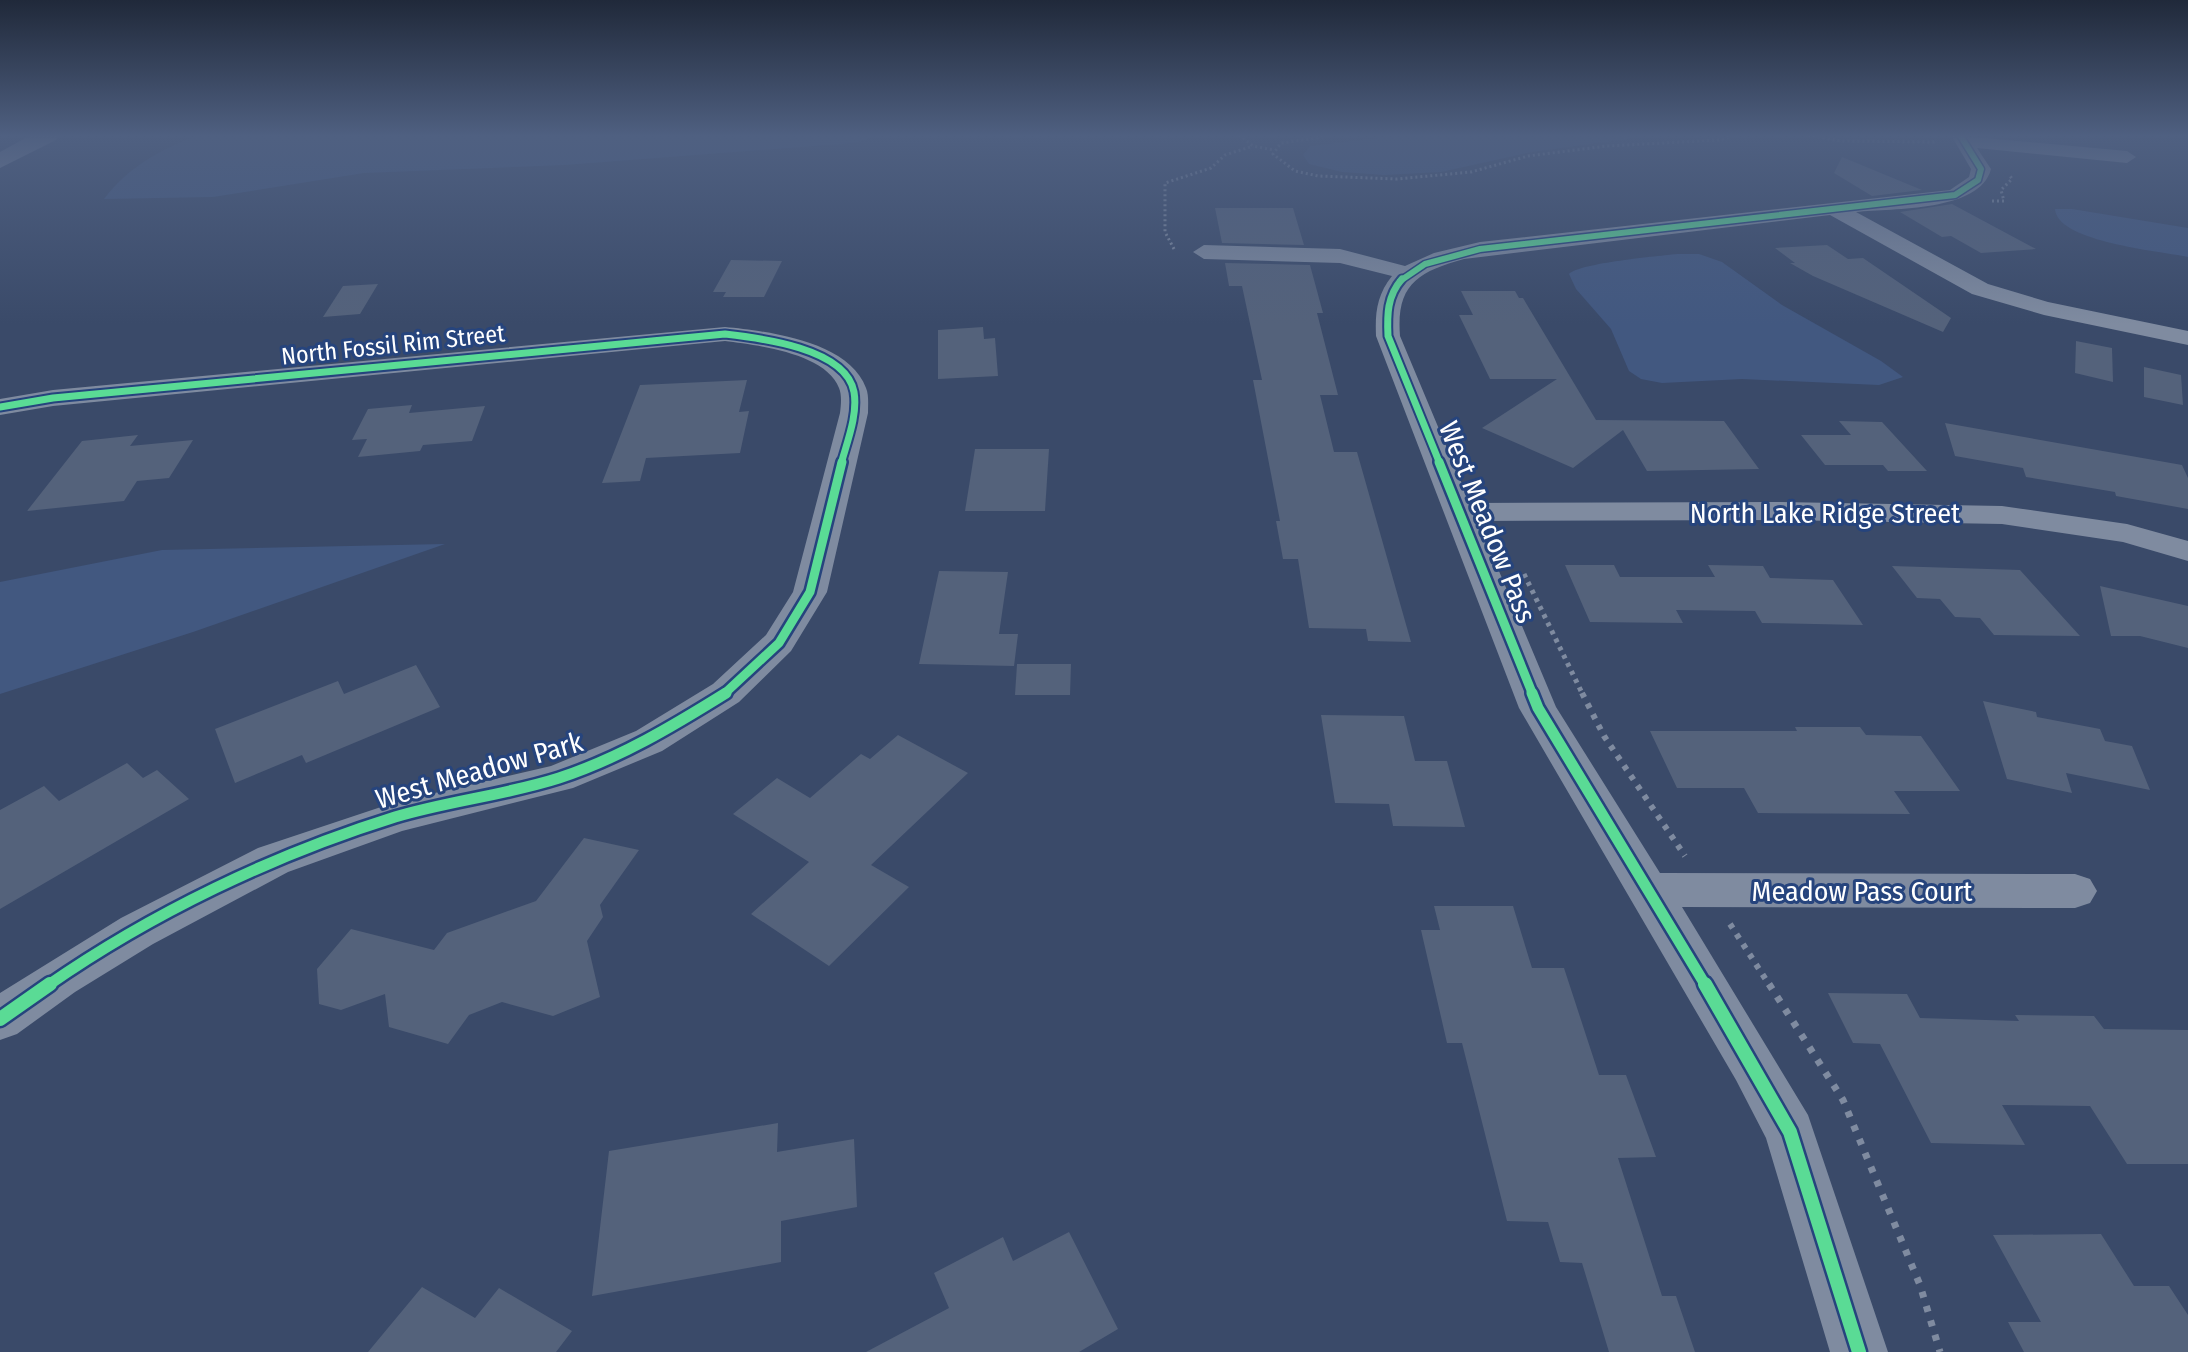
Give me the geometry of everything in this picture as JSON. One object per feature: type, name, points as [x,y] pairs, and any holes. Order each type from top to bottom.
[{"type":"street","points":[[1204,252],[1340,256],[1407,273],[1447,256],[1480,249],[1933,198]]},
{"type":"street","points":[[1834,209],[1980,289],[2044,308],[2188,338]]},
{"type":"street","name":"West Meadow Pass","points":[[1407,273],[1395,285],[1388,300],[1385,314],[1388,336],[1538,708],[1753,1064],[1790,1132],[1859,1352]]},
{"type":"street","name":"North Fossil Rim Street","points":[[0,407],[53,398],[693,335],[725,334],[790,344]]},
{"type":"street","name":"West Meadow Park","points":[[0,1019],[59,978],[137,931],[273,860],[396,817],[559,778],[649,741],[726,693],[779,643],[810,592],[854,413],[851,382],[825,360],[790,344]]},
{"type":"street","name":"North Lake Ridge Street","points":[[1458,512],[1796,511],[2002,515],[2127,533],[2188,551]]},
{"type":"street","name":"Meadow Pass Court","points":[[1648,890],[2075,891]]},
{"type":"path","points":[[1165,198],[1165,232],[1180,256]]},
{"type":"path","points":[[1987,201],[2004,201],[2003,198]]},
{"type":"path","points":[[1522,568],[1544,620],[1604,736],[1708,890],[1843,1100],[1920,1285],[1940,1352]]},
{"type":"water","points":[[2055,209],[2072,209],[2188,228],[2188,257],[2091,237],[2073,230],[2060,220]]},
{"type":"water","points":[[1699,254],[1722,262],[1782,305],[1881,361],[1903,377],[1879,385],[1742,379],[1662,383],[1641,379],[1629,371],[1611,329],[1576,289],[1569,274],[1603,263]]},
{"type":"water","points":[[445,544],[193,632],[0,694],[0,582],[162,550]]},
{"type":"building","points":[[1952,204],[2036,249],[1981,253],[1951,236],[1942,237],[1900,212]]},
{"type":"building","points":[[1215,208],[1293,208],[1304,245],[1222,243]]},
{"type":"building","points":[[1827,245],[1848,259],[1863,258],[1951,318],[1943,332],[1813,276],[1790,263],[1795,263],[1775,248]]},
{"type":"building","points":[[731,260],[782,261],[764,297],[723,297],[726,292],[713,292]]},
{"type":"building","points":[[1225,263],[1310,265],[1323,313],[1317,313],[1338,395],[1320,395],[1334,452],[1357,452],[1411,642],[1368,641],[1366,629],[1309,628],[1298,559],[1283,559],[1276,521],[1280,521],[1253,380],[1262,380],[1242,286],[1229,286]]},
{"type":"building","points":[[378,284],[360,314],[323,317],[343,286]]},
{"type":"building","points":[[1461,291],[1515,291],[1519,298],[1523,298],[1596,420],[1724,421],[1759,469],[1647,471],[1623,430],[1573,468],[1482,428],[1557,379],[1490,379],[1459,315],[1473,315]]},
{"type":"building","points":[[983,327],[984,339],[995,338],[998,376],[938,379],[938,330]]},
{"type":"building","points":[[2076,341],[2112,348],[2113,382],[2075,373]]},
{"type":"building","points":[[2144,367],[2181,375],[2183,405],[2144,397]]},
{"type":"building","points":[[747,380],[739,412],[749,411],[740,453],[646,458],[640,481],[602,483],[640,385]]},
{"type":"building","points":[[412,405],[409,413],[485,406],[472,441],[423,445],[420,451],[358,457],[367,439],[352,440],[368,409]]},
{"type":"building","points":[[1839,421],[1882,422],[1927,471],[1888,471],[1883,465],[1825,465],[1801,435],[1851,435]]},
{"type":"building","points":[[1945,423],[2182,465],[2188,478],[2188,509],[2116,496],[2115,492],[2026,477],[2023,468],[1955,456]]},
{"type":"building","points":[[138,435],[130,446],[193,440],[169,478],[137,481],[124,501],[27,511],[82,441]]},
{"type":"building","points":[[975,449],[1049,449],[1045,511],[965,511]]},
{"type":"building","points":[[1565,565],[1614,565],[1620,577],[1715,577],[1708,565],[1763,566],[1770,578],[1833,580],[1863,625],[1762,623],[1755,611],[1676,610],[1683,623],[1590,622]]},
{"type":"building","points":[[1892,566],[2020,570],[2080,636],[1994,635],[1980,618],[1955,617],[1940,599],[1917,598]]},
{"type":"building","points":[[939,571],[1008,572],[999,634],[1018,634],[1014,666],[919,664]]},
{"type":"building","points":[[2100,586],[2188,606],[2188,648],[2140,636],[2111,636]]},
{"type":"building","points":[[1017,664],[1071,664],[1070,695],[1015,695]]},
{"type":"building","points":[[416,665],[440,707],[306,763],[302,755],[235,783],[215,729],[338,681],[344,694]]},
{"type":"building","points":[[1983,701],[2036,712],[2037,717],[2100,729],[2105,741],[2132,746],[2150,790],[2066,773],[2072,793],[2007,779]]},
{"type":"building","points":[[1321,715],[1404,716],[1415,761],[1447,761],[1465,827],[1393,826],[1389,804],[1335,803]]},
{"type":"building","points":[[1795,727],[1860,727],[1866,735],[1921,736],[1960,791],[1894,791],[1910,814],[1758,813],[1744,788],[1677,788],[1650,731],[1797,731]]},
{"type":"building","points":[[898,735],[968,773],[871,865],[909,887],[829,966],[751,914],[809,862],[733,814],[777,778],[810,798],[861,754],[870,759]]},
{"type":"building","points":[[127,763],[143,778],[157,770],[189,799],[0,909],[0,810],[44,786],[59,801]]},
{"type":"building","points":[[584,838],[639,850],[600,905],[603,917],[587,941],[600,997],[553,1016],[502,1002],[469,1015],[448,1044],[389,1027],[385,994],[341,1010],[319,1004],[317,969],[351,929],[434,950],[447,933],[536,901]]},
{"type":"building","points":[[1434,906],[1513,906],[1532,968],[1564,968],[1599,1075],[1626,1075],[1656,1157],[1618,1158],[1662,1296],[1676,1296],[1695,1352],[1609,1352],[1582,1263],[1560,1262],[1548,1222],[1507,1221],[1462,1043],[1447,1043],[1421,930],[1440,930]]},
{"type":"building","points":[[1828,993],[1907,994],[1920,1018],[2019,1021],[2015,1015],[2094,1016],[2104,1029],[2188,1030],[2188,1164],[2127,1164],[2090,1106],[2002,1105],[2025,1145],[1931,1143],[1880,1044],[1853,1043]]},
{"type":"building","points":[[778,1123],[777,1152],[854,1139],[857,1207],[781,1221],[781,1262],[592,1296],[609,1151]]},
{"type":"building","points":[[1069,1232],[1118,1329],[1079,1352],[866,1352],[949,1308],[934,1273],[1003,1237],[1013,1261]]},
{"type":"building","points":[[2101,1234],[2134,1286],[2169,1286],[2188,1315],[2188,1352],[2024,1352],[2008,1322],[2041,1322],[1993,1235]]},
{"type":"building","points":[[422,1287],[475,1318],[499,1288],[572,1331],[556,1352],[368,1352]]},
{"type":"cycle path","points":[[1859,1352],[1790,1132],[1753,1064],[1538,708],[1388,336],[1387,314],[1390,297],[1410,272],[1442,258],[1480,249],[1928,198]]},
{"type":"cycle path","points":[[0,407],[53,398],[725,334],[793,346],[826,360],[850,382],[854,401],[854,413],[810,592],[779,643],[726,693],[649,741],[559,778],[396,817],[273,860],[137,931],[59,978],[0,1019]]}]
